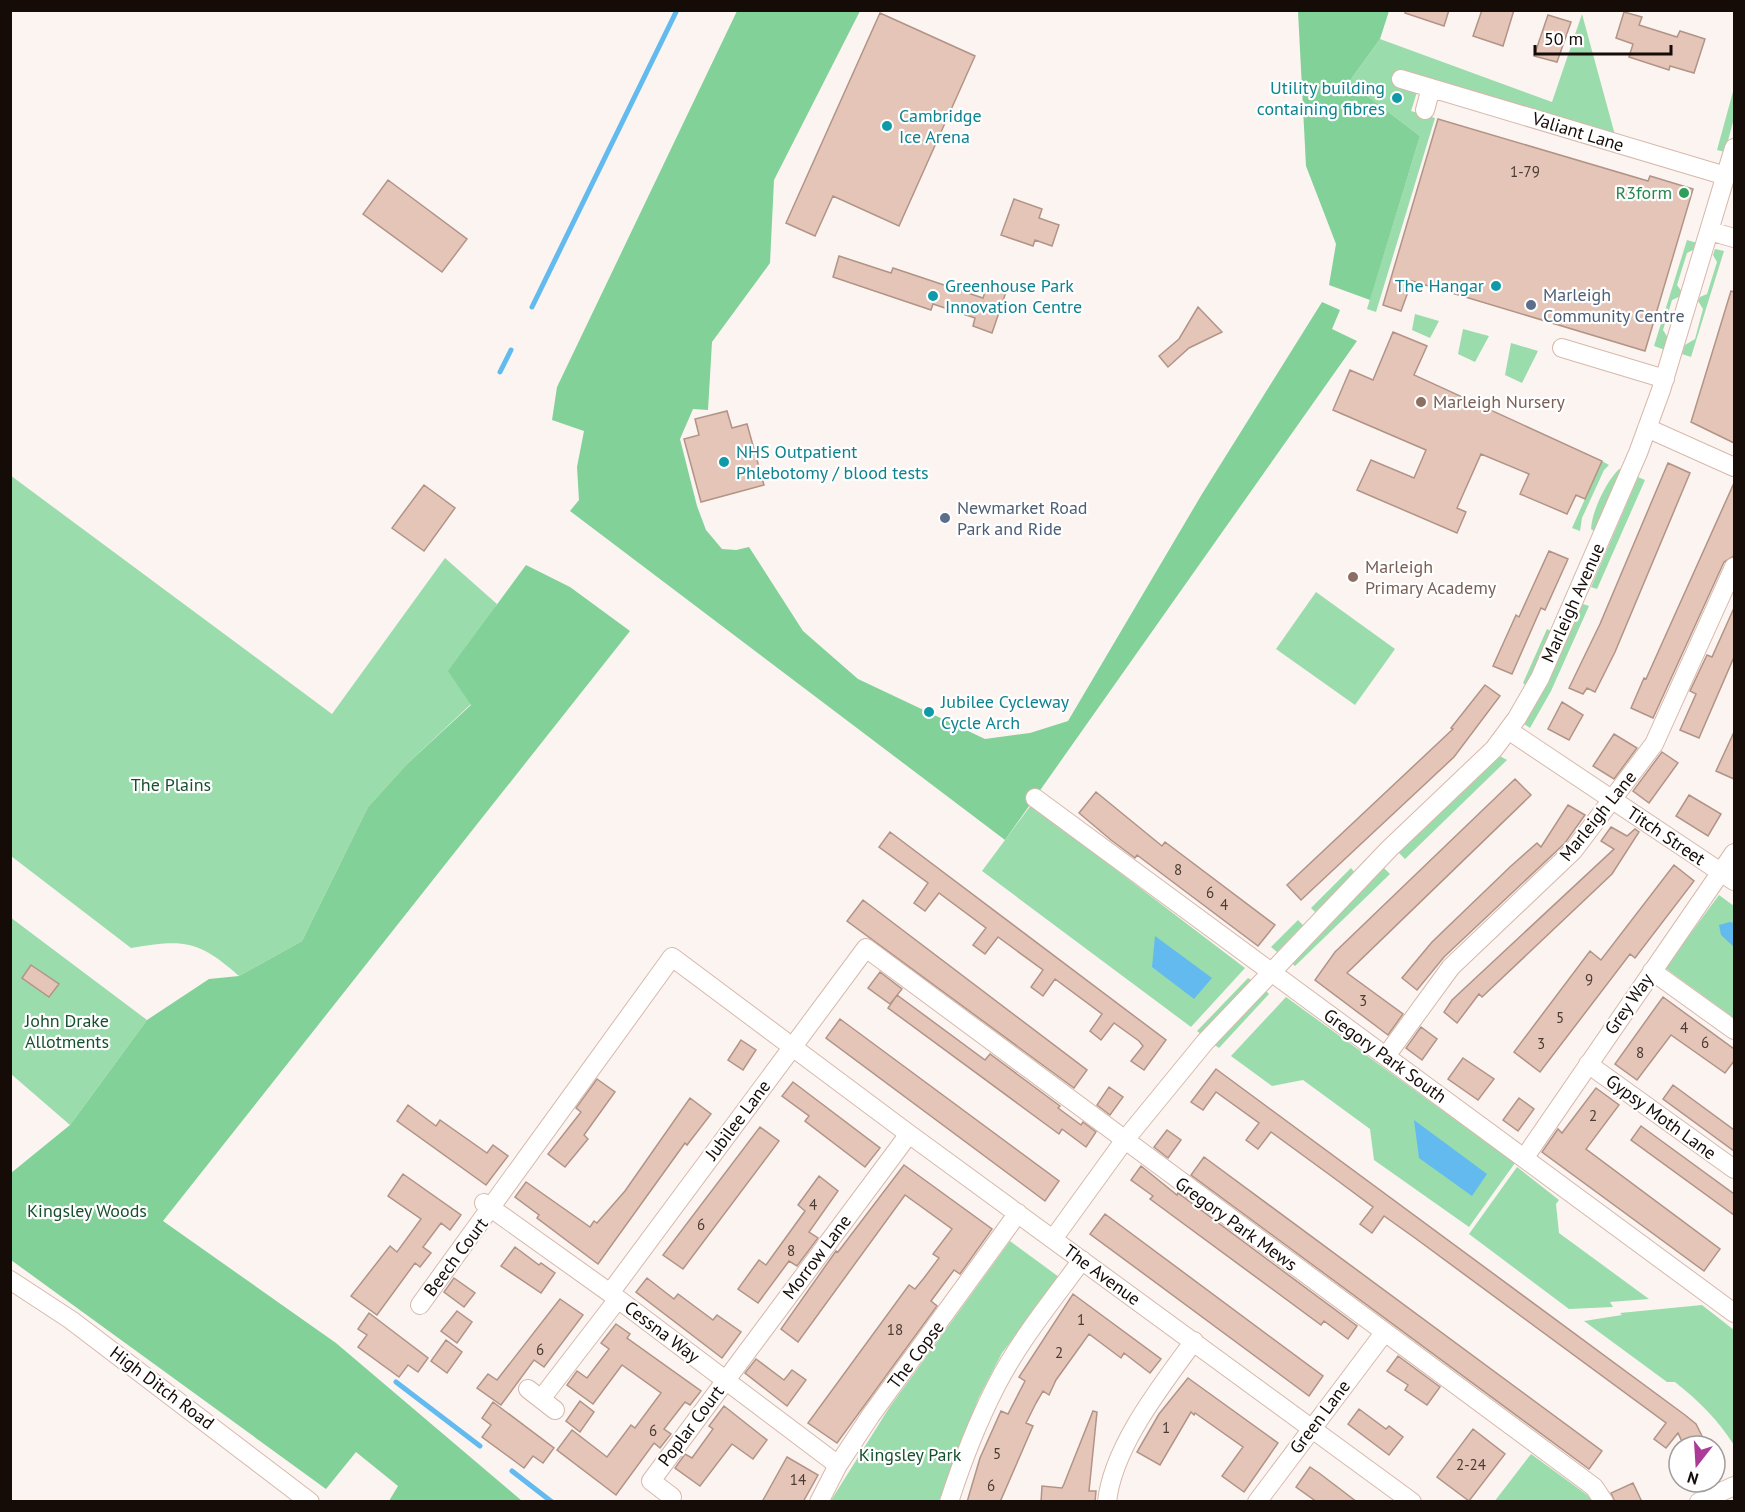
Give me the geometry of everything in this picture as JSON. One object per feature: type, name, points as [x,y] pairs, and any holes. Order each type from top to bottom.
[{"type":"street","name":"Valiant Lane","points":[[1401,79],[1726,176]]},
{"type":"street","points":[[1425,110],[1431,88]]},
{"type":"street","name":"Marleigh Avenue","points":[[1053,1239],[1124,1141],[1202,1044],[1389,849],[1494,749],[1508,730],[1540,678],[1599,546],[1647,428],[1665,379],[1734,148]]},
{"type":"street","points":[[1710,231],[1734,238]]},
{"type":"street","points":[[1562,348],[1665,379]]},
{"type":"street","points":[[1647,428],[1734,467]]},
{"type":"street","name":"Marleigh Lane","points":[[1386,1056],[1451,968],[1573,852],[1654,744],[1734,567]]},
{"type":"street","name":"Titch Street","points":[[1508,730],[1728,877]]},
{"type":"street","name":"Gregory Park South","points":[[1035,798],[1269,973],[1525,1156],[1734,1313]]},
{"type":"street","name":"Grey Way","points":[[1525,1156],[1652,970],[1728,877],[1734,853]]},
{"type":"street","name":"Jubilee Lane","points":[[541,1399],[792,1047],[866,948]]},
{"type":"street","name":"Gregory Park Mews","points":[[866,948],[1594,1487],[1604,1502]]},
{"type":"street","name":"Beech Court","points":[[420,1305],[488,1206],[672,957],[792,1047]]},
{"type":"street","points":[[1652,970],[1734,1030]]},
{"type":"street","name":"The Avenue","points":[[792,1047],[1412,1502]]},
{"type":"street","name":"Gypsy Moth Lane","points":[[1588,1064],[1734,1169]]},
{"type":"street","name":"Morrow Lane","points":[[726,1380],[909,1134]]},
{"type":"street","name":"Cessna Way","points":[[488,1206],[614,1296],[838,1464]]},
{"type":"street","name":"The Copse","points":[[819,1502],[838,1464],[1018,1213]]},
{"type":"street","points":[[949,1502],[974,1431],[996,1385],[1082,1260]]},
{"type":"street","name":"High Ditch Road","points":[[10,1280],[70,1320],[310,1502]]},
{"type":"street","name":"Green Lane","points":[[1257,1502],[1384,1333]]},
{"type":"street","points":[[1107,1502],[1111,1475],[1152,1398],[1194,1341]]},
{"type":"street","name":"Poplar Court","points":[[672,1497],[651,1481],[726,1380]]},
{"type":"street","points":[[1699,1502],[1734,1486]]},
{"type":"green space","points":[[737,11],[860,11],[774,180],[770,263],[712,342],[708,410],[693,409],[680,439],[697,506],[706,530],[722,549],[736,550],[749,547],[803,631],[858,679],[985,739],[1030,733],[1068,721],[1202,494],[1322,302],[1340,310],[1332,329],[1357,341],[1005,840],[570,511],[579,500],[577,467],[584,431],[552,420],[557,387]]},
{"type":"green space","points":[[1298,11],[1389,11],[1380,39],[1349,82],[1420,136],[1370,300],[1329,285],[1336,244],[1306,166]]},
{"type":"green space","points":[[1582,14],[1615,135],[1397,70],[1393,84],[1417,92],[1411,111],[1435,118],[1376,312],[1367,309],[1420,136],[1349,82],[1380,39],[1552,102]]},
{"type":"green space","points":[[1734,88],[1734,118],[1725,152],[1717,150]]},
{"type":"green space","points":[[1687,240],[1697,243],[1695,249],[1687,253],[1677,285],[1682,292],[1681,296],[1672,300],[1663,330],[1668,338],[1665,350],[1654,346]]},
{"type":"green space","points":[[1715,249],[1724,251],[1691,357],[1682,354],[1685,345],[1695,339],[1703,309],[1698,301],[1700,297],[1707,294],[1717,262],[1713,255]]},
{"type":"green space","points":[[1415,314],[1439,321],[1430,338],[1412,330]]},
{"type":"green space","points":[[1463,329],[1489,336],[1475,362],[1458,354]]},
{"type":"green space","points":[[1511,343],[1538,351],[1522,383],[1505,375]]},
{"type":"green space","points":[[1602,461],[1609,465],[1604,470],[1582,518],[1580,531],[1572,528]]},
{"type":"green space","points":[[1619,469],[1622,470],[1594,531],[1591,529],[1592,522],[1600,497]]},
{"type":"green space","name":"The Plains","points":[[10,475],[332,714],[445,558],[497,604],[490,616],[471,704],[407,764],[368,807],[302,941],[239,976],[212,955],[190,945],[178,943],[131,948],[11,856]]},
{"type":"green space","points":[[1638,477],[1645,480],[1597,589],[1591,587]]},
{"type":"green space","name":"Kingsley Woods","points":[[526,565],[570,587],[630,631],[163,1221],[336,1343],[522,1501],[389,1501],[398,1486],[356,1452],[326,1489],[11,1260],[11,1173],[70,1125],[147,1020],[209,979],[239,976],[302,941],[368,807],[407,764],[471,705],[448,671]]},
{"type":"green space","points":[[1316,592],[1395,649],[1355,705],[1276,649]]},
{"type":"green space","points":[[1583,604],[1589,606],[1551,691],[1530,728],[1524,724],[1545,688]]},
{"type":"green space","points":[[1547,629],[1551,631],[1528,687],[1523,683]]},
{"type":"green space","points":[[1498,755],[1507,760],[1405,859],[1398,852]]},
{"type":"green space","points":[[1031,805],[1245,968],[1191,1027],[982,871]]},
{"type":"green space","points":[[1383,867],[1390,874],[1295,966],[1289,961]]},
{"type":"green space","points":[[1351,868],[1355,873],[1315,912],[1311,908]]},
{"type":"green space","points":[[1719,895],[1734,906],[1734,1018],[1665,968]]},
{"type":"green space","name":"John Drake Allotments","points":[[10,917],[147,1020],[70,1125],[11,1074]]},
{"type":"green space","points":[[1298,920],[1303,925],[1277,952],[1271,947]]},
{"type":"green space","points":[[1248,978],[1253,981],[1202,1035],[1197,1031]]},
{"type":"green space","points":[[1265,990],[1269,994],[1219,1048],[1208,1040]]},
{"type":"green space","points":[[1286,997],[1515,1163],[1469,1227],[1374,1160],[1370,1129],[1303,1080],[1272,1086],[1231,1056]]},
{"type":"green space","points":[[1517,1167],[1559,1200],[1556,1204],[1559,1233],[1649,1299],[1610,1302],[1613,1307],[1569,1309],[1469,1234]]},
{"type":"green space","name":"Kingsley Park","points":[[1010,1241],[1059,1277],[1002,1353],[979,1397],[939,1501],[830,1502],[889,1408]]},
{"type":"green space","points":[[1702,1305],[1734,1330],[1734,1445],[1715,1419],[1684,1389],[1675,1382],[1667,1382],[1584,1321],[1622,1315],[1620,1313]]},
{"type":"green space","points":[[1531,1454],[1590,1497],[1593,1501],[1494,1502]]},
{"type":"water","points":[[1734,923],[1734,947],[1721,935],[1719,925]]},
{"type":"water","points":[[1155,936],[1212,978],[1194,999],[1152,967]]},
{"type":"water","points":[[1414,1120],[1487,1174],[1472,1196],[1419,1158]]},
{"type":"building","points":[[1406,10],[1449,10],[1444,26],[1405,13]]},
{"type":"building","points":[[1482,10],[1514,10],[1503,46],[1473,36]]},
{"type":"building","points":[[1624,12],[1642,17],[1639,25],[1677,37],[1680,31],[1705,39],[1694,73],[1670,66],[1669,70],[1629,57],[1633,44],[1616,38]]},
{"type":"building","name":"Cambridge Ice Arena","points":[[880,13],[975,56],[899,226],[833,196],[815,236],[786,223]]},
{"type":"building","points":[[1548,15],[1571,22],[1557,62],[1534,56]]},
{"type":"building","points":[[1438,119],[1648,181],[1650,176],[1693,189],[1645,351],[1412,281],[1401,311],[1383,305]]},
{"type":"building","points":[[388,180],[467,239],[442,272],[363,214]]},
{"type":"building","points":[[1014,199],[1042,209],[1039,218],[1059,225],[1052,246],[1035,240],[1033,246],[1001,235]]},
{"type":"building","name":"Greenhouse Park Innovation Centre","points":[[839,256],[891,273],[893,268],[983,298],[987,286],[1006,292],[992,333],[973,326],[975,318],[933,304],[931,310],[833,277]]},
{"type":"building","points":[[1731,291],[1734,292],[1734,443],[1691,422]]},
{"type":"building","points":[[1198,307],[1222,332],[1189,348],[1168,367],[1159,356],[1179,339]]},
{"type":"building","points":[[1393,332],[1427,346],[1414,375],[1602,461],[1585,499],[1576,495],[1567,514],[1520,494],[1529,474],[1481,454],[1457,508],[1466,512],[1457,533],[1357,490],[1371,460],[1414,478],[1426,450],[1333,410],[1350,370],[1373,380]]},
{"type":"building","name":"NHS Outpatient Phlebotomy / blood tests","points":[[727,411],[732,428],[747,424],[764,485],[701,502],[684,439],[699,435],[695,419]]},
{"type":"building","points":[[1668,463],[1690,473],[1615,652],[1595,692],[1587,688],[1583,694],[1569,688],[1600,624]]},
{"type":"building","points":[[1734,483],[1734,556],[1724,562],[1653,718],[1631,708]]},
{"type":"building","points":[[424,485],[455,508],[424,551],[392,528]]},
{"type":"building","points":[[1549,551],[1568,559],[1545,610],[1541,608],[1512,674],[1493,666],[1516,615],[1519,617]]},
{"type":"building","points":[[1734,608],[1734,657],[1699,738],[1680,730],[1696,694],[1690,691],[1707,655],[1712,657]]},
{"type":"building","points":[[1485,685],[1500,696],[1454,757],[1301,900],[1287,885],[1453,729],[1451,728]]},
{"type":"building","points":[[1562,702],[1583,715],[1569,740],[1548,729]]},
{"type":"building","points":[[1734,732],[1734,779],[1716,771]]},
{"type":"building","points":[[1614,734],[1637,748],[1614,779],[1593,766]]},
{"type":"building","points":[[1662,752],[1678,763],[1649,803],[1633,791]]},
{"type":"building","points":[[1515,779],[1531,795],[1347,973],[1403,1014],[1388,1035],[1315,980],[1335,952]]},
{"type":"building","points":[[1096,792],[1162,846],[1165,842],[1275,925],[1258,946],[1137,855],[1135,858],[1079,813]]},
{"type":"building","points":[[1689,795],[1721,814],[1708,836],[1676,816]]},
{"type":"building","points":[[1568,805],[1585,815],[1565,843],[1444,957],[1417,990],[1402,978],[1432,942],[1511,866],[1537,843],[1541,847]]},
{"type":"building","points":[[1611,827],[1627,836],[1635,829],[1639,832],[1612,874],[1482,997],[1479,994],[1457,1023],[1444,1012],[1452,1000],[1614,849],[1601,841]]},
{"type":"building","points":[[890,832],[1166,1040],[1144,1070],[1131,1061],[1143,1046],[1139,1041],[1114,1023],[1101,1040],[1090,1031],[1102,1014],[1055,979],[1043,996],[1031,987],[1043,970],[998,937],[985,954],[973,945],[986,928],[939,893],[925,911],[914,903],[928,883],[879,847]]},
{"type":"building","points":[[1674,865],[1694,881],[1635,958],[1630,954],[1540,1072],[1514,1052],[1590,951],[1601,960]]},
{"type":"building","points":[[863,900],[1087,1070],[1074,1088],[847,921]]},
{"type":"building","points":[[31,965],[59,984],[49,997],[22,978]]},
{"type":"building","points":[[880,972],[902,989],[890,1004],[868,988]]},
{"type":"building","points":[[897,995],[985,1060],[990,1054],[1060,1106],[1058,1108],[1081,1125],[1083,1122],[1096,1132],[1086,1147],[1062,1129],[1059,1134],[888,1008]]},
{"type":"building","points":[[1663,997],[1734,1049],[1734,1061],[1725,1073],[1671,1035],[1637,1080],[1615,1064]]},
{"type":"building","points":[[840,1019],[1059,1181],[1045,1201],[826,1038]]},
{"type":"building","points":[[1421,1027],[1437,1039],[1422,1060],[1406,1048]]},
{"type":"building","points":[[741,1040],[756,1050],[743,1070],[728,1060]]},
{"type":"building","points":[[1463,1058],[1494,1079],[1478,1100],[1448,1079]]},
{"type":"building","points":[[1216,1069],[1685,1415],[1696,1424],[1701,1434],[1667,1434],[1666,1448],[1654,1439],[1666,1423],[1384,1216],[1372,1233],[1360,1224],[1373,1207],[1334,1178],[1271,1132],[1258,1149],[1246,1140],[1259,1123],[1216,1092],[1203,1110],[1191,1102]]},
{"type":"building","points":[[597,1079],[615,1092],[584,1135],[588,1139],[565,1167],[548,1154],[581,1112],[576,1108]]},
{"type":"building","points":[[793,1082],[880,1148],[865,1167],[805,1121],[809,1116],[782,1096]]},
{"type":"building","points":[[1673,1085],[1734,1130],[1734,1151],[1663,1099]]},
{"type":"building","points":[[1109,1087],[1123,1097],[1110,1115],[1097,1105]]},
{"type":"building","points":[[1596,1088],[1619,1105],[1586,1149],[1720,1249],[1704,1271],[1542,1152],[1558,1129],[1562,1133]]},
{"type":"building","points":[[690,1098],[711,1114],[687,1145],[685,1143],[598,1264],[537,1218],[539,1215],[515,1197],[526,1182],[590,1227],[594,1221],[597,1223],[625,1191]]},
{"type":"building","points":[[1519,1098],[1534,1109],[1518,1131],[1503,1120]]},
{"type":"building","points":[[408,1105],[436,1126],[440,1120],[487,1153],[493,1145],[508,1156],[486,1185],[397,1121]]},
{"type":"building","points":[[1641,1126],[1734,1194],[1734,1215],[1631,1140]]},
{"type":"building","points":[[760,1127],[779,1141],[683,1269],[663,1255]]},
{"type":"building","points":[[1167,1130],[1181,1140],[1168,1158],[1154,1147]]},
{"type":"building","points":[[1204,1157],[1602,1451],[1589,1469],[1191,1175]]},
{"type":"building","points":[[904,1165],[992,1229],[960,1274],[954,1270],[931,1301],[937,1306],[837,1443],[808,1423],[909,1285],[915,1289],[939,1258],[933,1254],[952,1229],[905,1195],[798,1342],[781,1329],[836,1251],[838,1252]]},
{"type":"building","points":[[1141,1166],[1177,1195],[1178,1193],[1357,1326],[1348,1339],[1324,1321],[1321,1325],[1150,1199],[1153,1196],[1131,1180]]},
{"type":"building","points":[[403,1174],[461,1215],[450,1230],[441,1223],[423,1247],[431,1253],[420,1267],[415,1263],[377,1315],[351,1296],[390,1246],[397,1252],[421,1219],[388,1196]]},
{"type":"building","points":[[819,1176],[838,1191],[809,1232],[818,1238],[797,1266],[789,1261],[758,1303],[738,1289],[759,1260],[766,1265],[805,1211],[798,1205]]},
{"type":"building","points":[[1105,1214],[1323,1376],[1309,1396],[1090,1234]]},
{"type":"building","points":[[515,1247],[539,1265],[541,1263],[555,1273],[541,1293],[501,1266]]},
{"type":"building","points":[[454,1278],[475,1293],[464,1307],[444,1292]]},
{"type":"building","points":[[647,1278],[674,1299],[678,1294],[713,1320],[717,1315],[741,1332],[722,1358],[636,1292]]},
{"type":"building","points":[[1073,1294],[1161,1359],[1150,1373],[1124,1353],[1121,1358],[1089,1334],[1056,1380],[1049,1395],[1043,1391],[1036,1403],[1026,1423],[1033,1426],[1000,1502],[967,1502],[980,1458],[1001,1411],[1008,1414],[1025,1381],[1019,1377]]},
{"type":"building","points":[[560,1299],[583,1315],[544,1367],[534,1360],[501,1405],[477,1388],[488,1374],[497,1380]]},
{"type":"building","points":[[457,1311],[472,1322],[457,1343],[441,1331]]},
{"type":"building","points":[[369,1313],[428,1358],[418,1372],[408,1365],[399,1377],[358,1347],[367,1335],[358,1329]]},
{"type":"building","points":[[616,1324],[630,1334],[627,1338],[701,1391],[690,1405],[685,1402],[664,1429],[671,1434],[660,1448],[654,1443],[616,1495],[557,1450],[572,1430],[607,1457],[631,1425],[635,1428],[661,1393],[622,1365],[593,1404],[567,1385],[577,1371],[587,1378],[609,1349],[601,1343]]},
{"type":"building","points":[[446,1340],[462,1352],[447,1373],[431,1361]]},
{"type":"building","points":[[1398,1356],[1440,1387],[1427,1405],[1405,1390],[1408,1385],[1387,1371]]},
{"type":"building","points":[[756,1359],[784,1380],[792,1370],[806,1380],[787,1406],[745,1373]]},
{"type":"building","points":[[1188,1378],[1278,1443],[1244,1492],[1222,1476],[1243,1447],[1195,1413],[1194,1415],[1191,1412],[1160,1465],[1137,1452],[1159,1414]]},
{"type":"building","points":[[580,1401],[594,1412],[580,1432],[566,1421]]},
{"type":"building","points":[[493,1402],[554,1448],[543,1463],[533,1456],[524,1468],[482,1437],[491,1425],[482,1418]]},
{"type":"building","points":[[724,1406],[767,1440],[753,1459],[732,1444],[700,1486],[675,1468],[685,1454],[692,1458],[713,1429],[709,1426]]},
{"type":"building","points":[[1359,1409],[1386,1429],[1389,1426],[1403,1437],[1389,1455],[1348,1424]]},
{"type":"building","points":[[1093,1411],[1097,1412],[1089,1491],[1096,1491],[1095,1502],[1041,1502],[1042,1486],[1062,1488]]},
{"type":"building","points":[[1473,1429],[1505,1454],[1469,1501],[1437,1477]]},
{"type":"building","points":[[787,1457],[818,1475],[803,1502],[762,1502]]},
{"type":"building","points":[[1310,1467],[1357,1502],[1317,1502],[1296,1487]]},
{"type":"building","points":[[1633,1483],[1642,1502],[1615,1502],[1611,1493]]},
{"type":"waterway","points":[[532,307],[677,10]]},
{"type":"waterway","points":[[500,372],[511,350]]},
{"type":"waterway","points":[[396,1382],[480,1446]]},
{"type":"waterway","points":[[512,1471],[552,1502]]},
{"type":"place","name":"Utility building containing fibres","points":[[1397,98]]},
{"type":"place","name":"Cambridge Ice Arena","points":[[887,126]]},
{"type":"place","name":"R3form","points":[[1684,193]]},
{"type":"place","name":"The Hangar","points":[[1496,286]]},
{"type":"place","name":"Greenhouse Park Innovation Centre","points":[[933,296]]},
{"type":"place","name":"Marleigh Community Centre","points":[[1531,305]]},
{"type":"place","name":"Marleigh Nursery","points":[[1421,402]]},
{"type":"place","name":"NHS Outpatient Phlebotomy / blood tests","points":[[724,462]]},
{"type":"place","name":"Newmarket Road Park and Ride","points":[[945,518]]},
{"type":"place","name":"Marleigh Primary Academy","points":[[1353,577]]},
{"type":"place","name":"Jubilee Cycleway Cycle Arch","points":[[929,712]]}]
